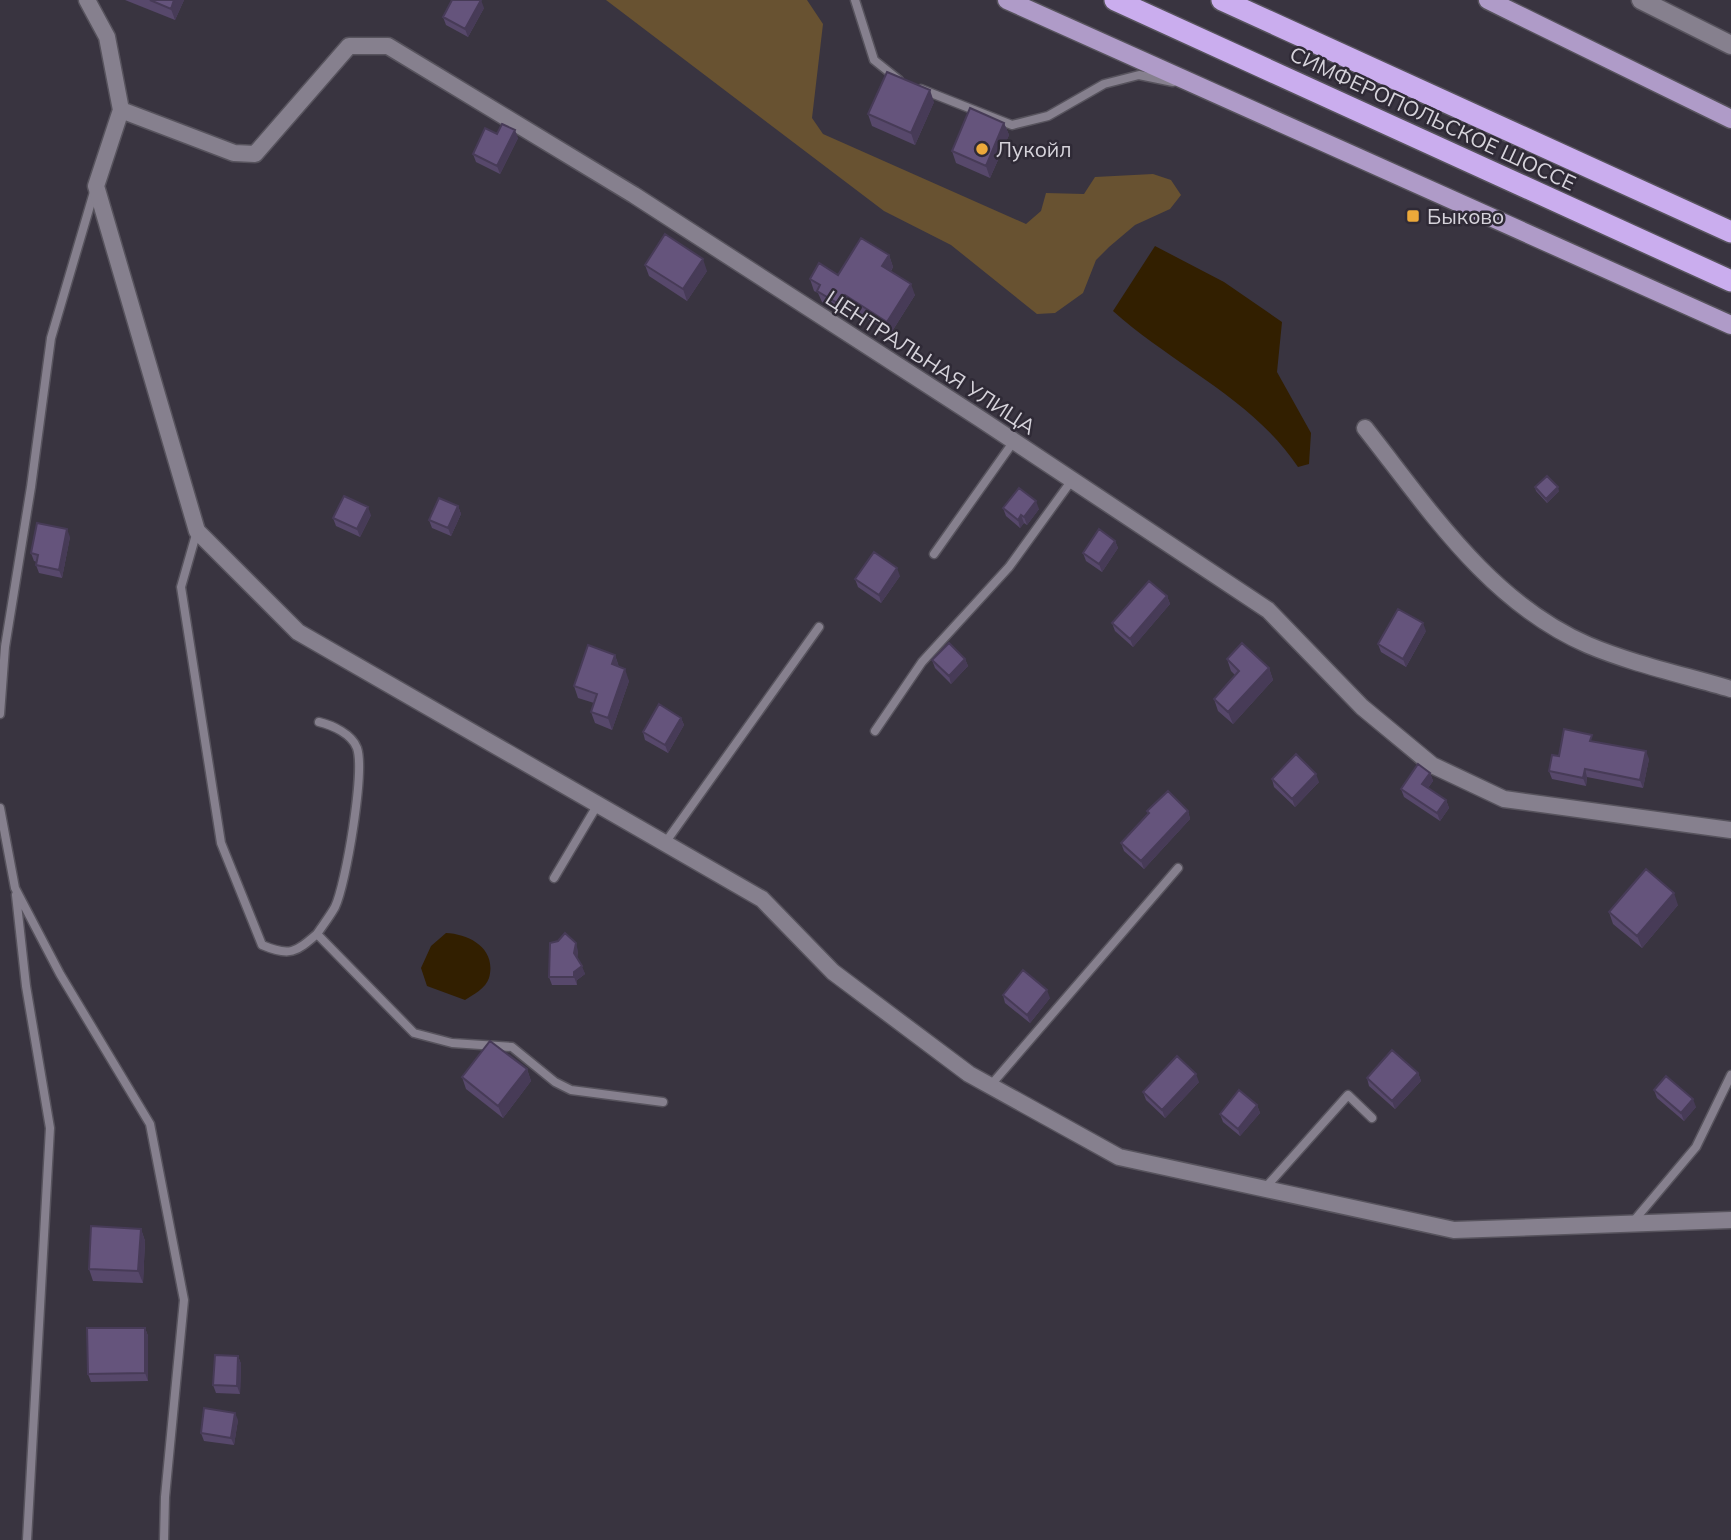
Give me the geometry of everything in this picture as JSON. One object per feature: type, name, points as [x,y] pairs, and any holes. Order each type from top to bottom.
[{"type":"highway","name":"СИМФЕРОПОЛЬСКОЕ ШОССЕ","points":[[1115,0],[1731,281]]},
{"type":"highway","name":"СИМФЕРОПОЛЬСКОЕ ШОССЕ","points":[[1222,0],[1731,232]]},
{"type":"main road","points":[[1007,0],[1731,325]]},
{"type":"main road","points":[[1488,0],[1731,119]]},
{"type":"street","points":[[87,0],[107,37],[121,110],[96,186],[197,531],[298,632],[762,899],[832,972],[969,1074],[1119,1157],[1454,1230],[1731,1220]]},
{"type":"street","points":[[1641,0],[1731,45]]},
{"type":"street","name":"ЦЕНТРАЛЬНАЯ УЛИЦА","points":[[121,110],[234,153],[255,154],[349,46],[388,46],[634,195],[1014,441],[1268,610],[1362,707],[1432,765],[1504,799],[1731,830]]},
{"type":"street","points":[[1365,428],[1461,550],[1512,600],[1588,645],[1731,689]]},
{"type":"lane","points":[[855,0],[874,60],[900,80],[1012,125],[1048,116],[1104,84],[1139,75],[1195,86]]},
{"type":"lane","points":[[0,714],[5,647],[31,487],[51,338],[96,186]]},
{"type":"lane","points":[[934,554],[1014,441]]},
{"type":"lane","points":[[875,731],[922,662],[1009,567],[1072,480]]},
{"type":"lane","points":[[197,531],[181,587],[221,843],[262,945],[279,952],[298,951],[317,934],[335,906],[344,876],[360,767],[356,746],[335,726],[319,722]]},
{"type":"lane","points":[[665,843],[819,627]]},
{"type":"lane","points":[[554,878],[598,804]]},
{"type":"lane","points":[[0,808],[15,888],[26,986],[50,1128],[27,1540]]},
{"type":"lane","points":[[990,1086],[1178,869]]},
{"type":"lane","points":[[15,888],[60,974],[150,1124],[184,1300],[165,1497],[164,1540]]},
{"type":"lane","points":[[317,934],[414,1033],[452,1042],[512,1047],[555,1082],[571,1090],[663,1102]]},
{"type":"lane","points":[[1631,1224],[1696,1147],[1731,1076]]},
{"type":"lane","points":[[1264,1189],[1348,1095],[1372,1118]]},
{"type":"shaded area","points":[[606,0],[807,0],[823,24],[812,118],[823,134],[1026,224],[1041,211],[1046,193],[1084,194],[1095,177],[1153,174],[1171,180],[1181,195],[1170,209],[1135,225],[1096,260],[1083,293],[1055,313],[1037,314],[951,245],[884,211]]},
{"type":"shaded area","points":[[1155,246],[1224,282],[1282,322],[1277,372],[1311,433],[1309,464],[1298,467],[1280,443],[1236,402],[1113,311]]},
{"type":"shaded area","points":[[446,933],[472,940],[480,945],[489,959],[487,982],[465,1000],[427,986],[421,968],[431,946]]},
{"type":"building","points":[[150,0],[174,0],[171,9]]},
{"type":"building","points":[[452,0],[481,0],[465,29],[443,17]]},
{"type":"building","points":[[887,72],[930,90],[911,133],[868,114]]},
{"type":"building","name":"Лукойл","points":[[970,108],[1004,123],[986,166],[952,151]]},
{"type":"building","points":[[502,124],[515,130],[497,166],[473,154],[485,128],[497,134]]},
{"type":"building","points":[[665,234],[703,259],[683,289],[645,265]]},
{"type":"building","points":[[861,238],[889,255],[882,266],[911,284],[887,322],[845,295],[839,304],[817,291],[820,285],[810,279],[819,263],[838,275]]},
{"type":"building","points":[[1547,476],[1558,487],[1546,499],[1535,487]]},
{"type":"building","points":[[1019,488],[1036,501],[1024,517],[1021,515],[1018,520],[1003,508]]},
{"type":"building","points":[[344,496],[368,507],[357,529],[333,518]]},
{"type":"building","points":[[439,498],[458,506],[448,528],[429,520]]},
{"type":"building","points":[[37,523],[67,529],[59,570],[36,565],[38,555],[31,553]]},
{"type":"building","points":[[1099,529],[1115,541],[1099,564],[1083,553]]},
{"type":"building","points":[[874,552],[897,568],[879,595],[855,579]]},
{"type":"building","points":[[1149,581],[1167,596],[1130,639],[1112,623]]},
{"type":"building","points":[[1398,609],[1423,623],[1403,659],[1378,644]]},
{"type":"building","points":[[949,643],[965,659],[949,676],[932,660]]},
{"type":"building","points":[[1242,643],[1269,668],[1228,712],[1214,699],[1239,671],[1227,659]]},
{"type":"building","points":[[588,645],[615,655],[612,664],[625,669],[608,718],[591,712],[597,694],[574,686]]},
{"type":"building","points":[[659,704],[681,718],[665,745],[643,732]]},
{"type":"building","points":[[1564,729],[1592,735],[1590,741],[1646,751],[1640,780],[1585,769],[1583,778],[1549,771],[1552,755],[1559,756]]},
{"type":"building","points":[[1296,754],[1316,774],[1292,799],[1272,779]]},
{"type":"building","points":[[1418,764],[1430,773],[1422,784],[1446,800],[1437,813],[1401,789]]},
{"type":"building","points":[[1168,791],[1188,811],[1141,861],[1121,843],[1149,813],[1147,811]]},
{"type":"building","points":[[1646,869],[1674,893],[1637,936],[1609,912]]},
{"type":"building","points":[[565,933],[576,943],[574,953],[582,966],[574,972],[574,977],[549,977],[550,943],[558,941]]},
{"type":"building","points":[[1023,970],[1047,990],[1027,1015],[1003,995]]},
{"type":"building","points":[[490,1041],[527,1069],[498,1106],[462,1077]]},
{"type":"building","points":[[1392,1050],[1418,1073],[1392,1101],[1367,1078]]},
{"type":"building","points":[[1177,1056],[1196,1074],[1162,1110],[1143,1092]]},
{"type":"building","points":[[1666,1076],[1693,1099],[1681,1113],[1654,1090]]},
{"type":"building","points":[[1239,1090],[1257,1105],[1238,1129],[1220,1114]]},
{"type":"building","points":[[91,1226],[141,1229],[138,1271],[89,1269]]},
{"type":"building","points":[[87,1328],[145,1328],[145,1373],[88,1374]]},
{"type":"building","points":[[215,1355],[238,1356],[237,1386],[213,1385]]},
{"type":"building","points":[[204,1408],[235,1413],[231,1438],[201,1433]]},
{"type":"place","name":"Лукойл","points":[[982,149]]},
{"type":"place","name":"Быково","points":[[1413,216]]}]
